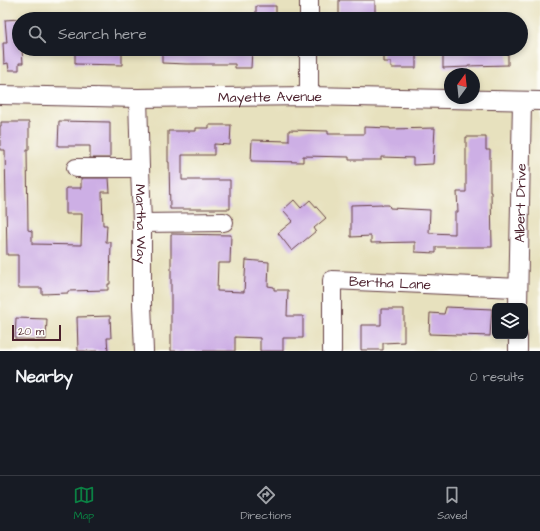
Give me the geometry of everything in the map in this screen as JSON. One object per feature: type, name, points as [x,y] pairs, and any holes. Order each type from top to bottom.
[{"type":"street","points":[[309,0],[309,12]]},
{"type":"street","points":[[309,56],[309,96]]},
{"type":"street","name":"Mayette Avenue","points":[[0,95],[138,98],[309,96],[531,101]]},
{"type":"street","name":"Martha Way","points":[[138,98],[144,351]]},
{"type":"street","name":"Albert Drive","points":[[518,303],[531,101]]},
{"type":"street","points":[[76,168],[140,168]]},
{"type":"street","points":[[142,223],[224,222]]},
{"type":"street","name":"Bertha Lane","points":[[332,351],[332,280],[518,288]]},
{"type":"street","points":[[518,339],[518,351]]},
{"type":"building","points":[[339,0],[375,0],[375,12],[339,12]]},
{"type":"building","points":[[256,6],[276,6],[276,12],[256,12]]},
{"type":"building","points":[[5,20],[12,20],[12,56],[22,56],[23,63],[19,63],[19,70],[9,70],[8,63],[4,64],[3,43],[7,43]]},
{"type":"building","points":[[75,56],[122,56],[122,65],[75,64]]},
{"type":"building","points":[[162,56],[252,56],[251,68],[235,68],[235,64],[162,63]]},
{"type":"building","points":[[383,56],[416,56],[416,68],[391,68],[391,62],[383,62]]},
{"type":"building","points":[[443,56],[508,56],[508,65],[443,68]]},
{"type":"building","points":[[59,121],[110,122],[110,158],[90,158],[90,146],[58,146]]},
{"type":"building","points":[[1,122],[29,122],[29,150],[27,150],[28,230],[32,231],[32,244],[81,245],[82,214],[66,214],[66,188],[81,188],[81,178],[109,178],[110,192],[102,192],[103,225],[107,225],[106,242],[111,242],[110,284],[108,284],[108,290],[68,291],[68,293],[42,294],[42,288],[18,288],[18,255],[7,255],[5,150],[0,150]]},
{"type":"building","points":[[209,125],[231,125],[230,145],[214,144],[214,155],[182,155],[182,180],[230,180],[230,209],[170,209],[168,131],[196,131],[196,128],[209,128]]},
{"type":"building","points":[[364,127],[390,129],[435,128],[433,164],[413,165],[413,158],[381,157],[381,160],[349,160],[349,157],[303,156],[303,162],[251,161],[252,140],[289,141],[289,130],[328,131],[328,134],[364,134]]},
{"type":"building","points":[[466,137],[486,137],[486,150],[490,150],[492,247],[436,247],[436,253],[415,252],[415,242],[371,243],[371,236],[351,237],[351,205],[382,204],[389,205],[390,208],[430,210],[429,233],[455,234],[455,212],[458,212],[457,192],[466,192]]},
{"type":"building","points":[[294,200],[301,208],[310,200],[326,218],[314,228],[316,231],[292,251],[278,233],[293,221],[283,210]]},
{"type":"building","points":[[171,234],[231,235],[230,263],[218,263],[217,291],[244,292],[246,260],[269,262],[268,286],[274,287],[274,290],[288,290],[287,316],[303,316],[303,338],[283,338],[283,351],[260,351],[260,338],[235,337],[235,351],[171,351]]},
{"type":"building","points":[[446,307],[492,309],[490,336],[429,334],[430,313],[444,314]]},
{"type":"building","points":[[381,309],[404,309],[404,342],[383,343],[383,350],[361,350],[361,325],[381,325]]},
{"type":"building","points":[[110,316],[111,338],[107,338],[108,351],[78,351],[77,317]]},
{"type":"building","points":[[16,318],[47,319],[46,340],[15,339]]}]
